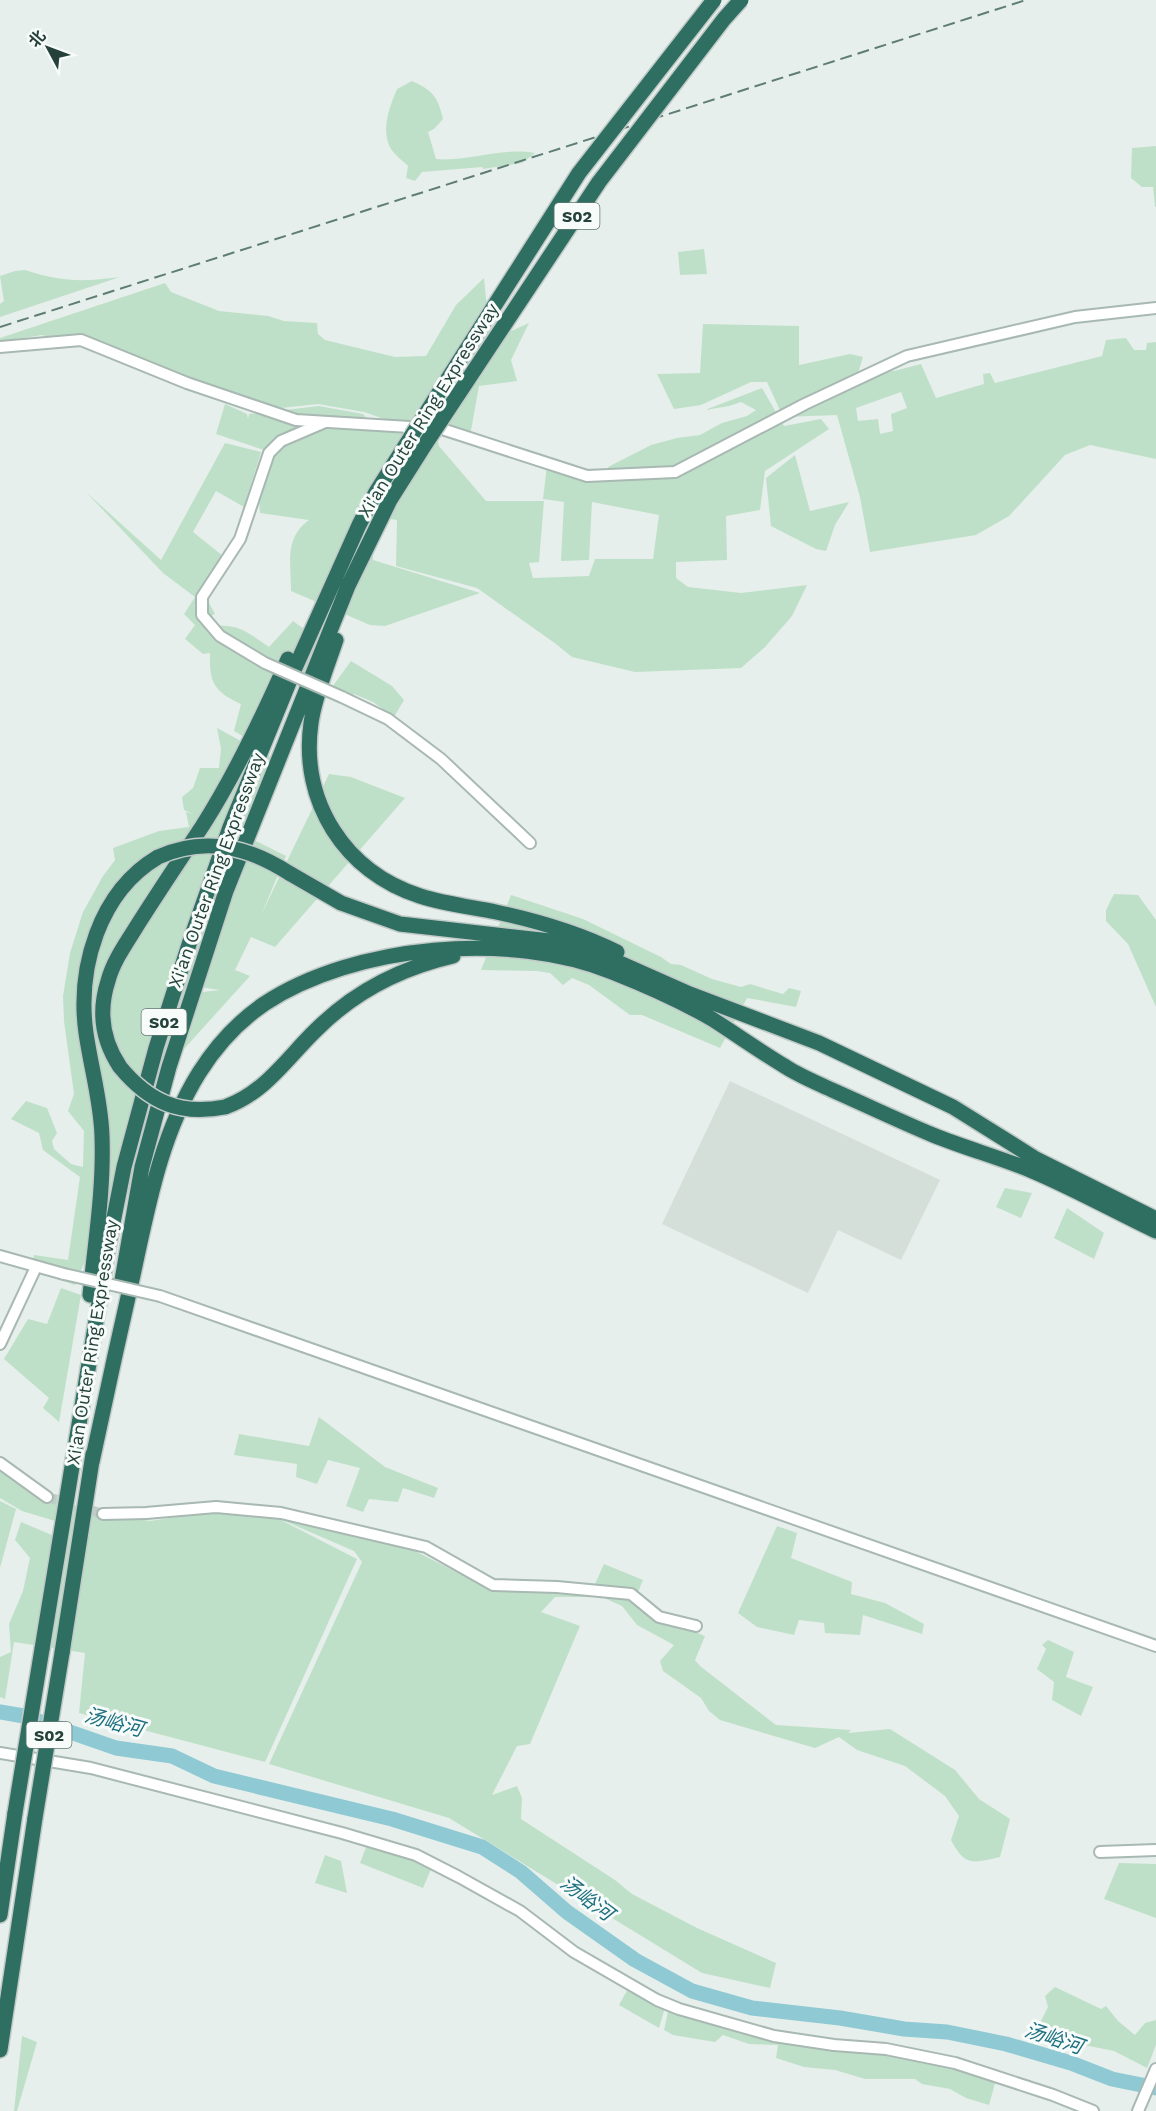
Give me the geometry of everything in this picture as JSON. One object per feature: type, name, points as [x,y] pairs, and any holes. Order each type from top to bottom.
[{"type":"highway","name":"Xi'an Outer Ring Expressway","points":[[0,1915],[108,1248],[124,1167],[139,1107],[173,994],[234,816],[318,615],[376,492],[579,173],[714,0]]},
{"type":"highway","name":"Xi'an Outer Ring Expressway","points":[[0,2050],[92,1462],[142,1167],[182,1025],[226,891],[348,586],[396,490],[599,182],[741,0]]},
{"type":"highway","points":[[396,490],[337,638],[311,722],[310,751],[313,780],[321,807],[335,832],[361,864],[378,877],[397,887],[422,897],[528,920],[586,938],[690,994]]},
{"type":"highway","points":[[376,492],[323,583],[259,722],[216,804],[117,957],[104,996],[103,1030],[108,1046],[120,1067],[141,1090],[168,1105],[195,1110],[225,1107],[242,1100],[269,1080],[336,1011],[381,982],[404,970],[440,959],[513,950]]},
{"type":"highway","points":[[79,1425],[102,1178],[101,1119],[85,1022],[87,975],[95,939],[109,906],[135,873],[158,857],[184,848],[203,845],[222,846],[261,857],[342,903],[385,920],[418,927],[513,936],[569,946],[611,959],[690,994],[819,1043],[953,1107],[1036,1159],[1156,1219]]},
{"type":"highway","points":[[92,1462],[147,1213],[164,1149],[186,1096],[218,1047],[234,1028],[264,1004],[295,986],[329,972],[384,958],[423,951],[468,948],[513,950],[577,960],[611,971],[701,1013],[790,1070],[934,1136],[1030,1170],[1156,1231]]},
{"type":"street","points":[[0,347],[81,340],[187,382],[296,420],[442,429],[587,476],[675,472],[806,404],[907,356],[1075,317],[1156,308]]},
{"type":"street","points":[[326,422],[281,441],[270,453],[240,539],[202,597],[202,615],[220,636],[265,663],[388,718],[441,759],[530,843]]},
{"type":"street","points":[[0,1256],[36,1268],[160,1296],[1156,1646]]},
{"type":"street","points":[[0,1344],[36,1268]]},
{"type":"street","points":[[0,1463],[47,1497]]},
{"type":"street","points":[[103,1514],[216,1507],[280,1513],[426,1546],[493,1585],[556,1587],[631,1594],[659,1617],[696,1626]]},
{"type":"street","points":[[0,1753],[91,1768],[332,1831],[416,1856],[520,1911],[574,1952],[657,2000],[679,2009],[774,2036],[834,2045],[886,2049],[955,2063],[1053,2095],[1093,2111]]},
{"type":"street","points":[[1100,1852],[1156,1850]]},
{"type":"street","points":[[1138,2111],[1156,2069]]},
{"type":"shaded area","points":[[730,1081],[940,1180],[901,1260],[838,1230],[808,1293],[662,1224]]},
{"type":"green space","points":[[412,81],[433,95],[441,111],[443,119],[428,132],[436,159],[510,152],[535,153],[522,163],[483,169],[482,167],[422,172],[415,181],[406,178],[408,166],[391,149],[386,127],[397,89]]},
{"type":"green space","points":[[1156,146],[1155,207],[1153,187],[1142,187],[1131,178],[1132,148]]},
{"type":"green space","points":[[704,249],[707,274],[680,275],[678,252]]},
{"type":"green space","points":[[25,270],[72,280],[120,277],[0,317],[0,304],[4,301],[0,276]]},
{"type":"green space","points":[[484,278],[489,330],[500,336],[529,323],[511,360],[517,381],[479,386],[470,436],[435,428],[439,446],[486,501],[544,501],[539,562],[529,563],[533,578],[589,576],[595,559],[653,559],[659,515],[592,502],[589,560],[561,561],[564,502],[543,499],[548,457],[603,478],[617,478],[608,467],[651,445],[700,435],[722,423],[747,416],[756,410],[741,402],[705,410],[762,388],[784,426],[821,419],[829,429],[765,471],[760,510],[726,516],[727,560],[676,562],[676,578],[688,587],[741,593],[807,585],[792,616],[765,647],[741,668],[635,672],[572,657],[477,588],[396,566],[397,520],[372,516],[373,560],[480,593],[385,626],[370,625],[291,591],[292,543],[301,527],[309,520],[260,513],[259,502],[265,483],[266,469],[276,446],[318,423],[390,421],[364,412],[318,404],[254,411],[173,373],[42,335],[0,342],[0,338],[165,283],[171,292],[219,311],[268,316],[284,321],[317,323],[318,334],[325,340],[395,357],[426,356],[456,305]]},
{"type":"green space","points":[[703,324],[799,326],[799,365],[850,354],[863,357],[858,373],[894,371],[921,364],[936,398],[984,384],[983,374],[990,373],[995,383],[1102,356],[1106,340],[1126,338],[1134,350],[1146,350],[1147,343],[1156,342],[1156,459],[1090,445],[1065,455],[1009,516],[976,535],[870,552],[860,497],[837,415],[783,417],[767,382],[751,382],[701,405],[674,409],[657,374],[700,373]],"holes":[[[901,392],[907,408],[891,414],[893,431],[880,434],[878,419],[858,421],[856,408]]]},
{"type":"green space","points":[[225,404],[247,414],[248,419],[249,414],[319,406],[363,414],[366,417],[317,418],[264,450],[216,434]]},
{"type":"green space","points":[[225,443],[261,452],[244,507],[216,491],[193,532],[223,556],[196,594],[203,592],[215,614],[209,617],[219,626],[239,629],[269,647],[293,621],[336,652],[315,681],[295,667],[246,738],[234,731],[241,704],[225,695],[215,685],[212,679],[210,653],[203,654],[185,639],[195,625],[184,614],[195,597],[163,573],[86,492],[161,560]]},
{"type":"green space","points":[[795,455],[810,511],[849,502],[835,525],[826,551],[816,549],[771,526],[766,478]]},
{"type":"green space","points":[[351,661],[392,686],[404,700],[394,717],[373,702],[354,694],[347,700],[341,690],[336,695],[330,690]]},
{"type":"green space","points":[[217,728],[276,760],[240,833],[286,856],[261,915],[329,774],[351,777],[405,798],[275,947],[251,937],[235,970],[250,976],[174,1060],[202,992],[220,990],[199,987],[75,1285],[31,1270],[34,1255],[68,1260],[80,1177],[43,1150],[39,1133],[11,1119],[26,1101],[47,1108],[57,1133],[52,1141],[54,1149],[71,1164],[83,1167],[84,1131],[68,1111],[74,1094],[63,996],[70,953],[83,912],[103,876],[115,860],[113,848],[159,831],[189,827],[186,812],[193,814],[184,810],[182,797],[193,788],[200,768],[219,768],[221,749]]},
{"type":"green space","points":[[1114,894],[1138,895],[1156,920],[1156,1007],[1128,944],[1106,921],[1106,910]]},
{"type":"green space","points":[[511,895],[583,919],[671,964],[681,965],[712,979],[741,987],[750,984],[783,994],[789,988],[801,991],[796,1007],[747,998],[720,1048],[642,1015],[630,1015],[589,985],[572,978],[563,985],[550,973],[481,970]]},
{"type":"green space","points":[[1005,1188],[1032,1193],[1021,1218],[996,1207]]},
{"type":"green space","points":[[1067,1208],[1104,1233],[1094,1259],[1054,1238]]},
{"type":"green space","points":[[61,1288],[81,1295],[59,1422],[43,1408],[49,1398],[4,1359],[28,1319],[47,1324]]},
{"type":"green space","points":[[319,1417],[385,1467],[438,1488],[434,1498],[403,1488],[398,1502],[369,1499],[363,1512],[346,1506],[360,1468],[328,1460],[317,1484],[296,1477],[297,1464],[234,1455],[239,1434],[309,1446]]},
{"type":"green space","points":[[0,1463],[25,1486],[89,1511],[150,1521],[217,1511],[275,1517],[357,1559],[265,1762],[79,1713],[85,1653],[14,1642],[5,1699],[0,1697],[0,1657],[11,1652],[9,1624],[23,1591],[30,1558],[15,1540],[21,1522],[59,1538],[65,1524],[22,1511],[0,1498]]},
{"type":"green space","points":[[0,1501],[16,1509],[0,1568]]},
{"type":"green space","points":[[280,1519],[415,1551],[492,1590],[602,1585],[595,1584],[604,1564],[643,1580],[636,1597],[652,1615],[705,1636],[695,1660],[776,1725],[851,1730],[848,1733],[890,1729],[955,1770],[979,1799],[1010,1819],[1000,1857],[971,1861],[961,1855],[951,1840],[959,1816],[945,1796],[905,1766],[857,1750],[839,1737],[815,1748],[720,1720],[709,1711],[701,1698],[663,1671],[660,1661],[674,1645],[637,1625],[622,1606],[602,1597],[555,1597],[541,1612],[580,1626],[530,1744],[517,1746],[492,1795],[517,1786],[522,1798],[521,1819],[615,1880],[632,1894],[697,1928],[776,1963],[770,1988],[702,1973],[449,1818],[269,1764],[362,1562],[354,1551]]},
{"type":"green space","points":[[777,1526],[797,1533],[791,1558],[852,1582],[851,1594],[885,1603],[924,1624],[922,1634],[863,1615],[860,1635],[825,1633],[824,1623],[799,1620],[794,1635],[757,1627],[738,1613]]},
{"type":"green space","points":[[1048,1640],[1074,1652],[1066,1677],[1093,1687],[1081,1716],[1052,1700],[1054,1682],[1037,1669],[1046,1649],[1042,1645]]},
{"type":"green space","points":[[370,1837],[435,1860],[423,1888],[360,1863]]},
{"type":"green space","points":[[325,1855],[341,1861],[347,1893],[315,1883]]},
{"type":"green space","points":[[1119,1863],[1156,1864],[1156,1918],[1104,1899]]},
{"type":"green space","points":[[629,1987],[666,2004],[659,2028],[619,2005]]},
{"type":"green space","points":[[1055,1987],[1101,2009],[1106,2006],[1118,2021],[1135,2035],[1145,2023],[1156,2020],[1156,2045],[1147,2068],[1114,2051],[1034,2035],[1048,2007],[1045,1996]]},
{"type":"green space","points":[[669,2007],[703,2020],[903,2056],[997,2076],[989,2105],[966,2098],[950,2089],[922,2084],[915,2079],[865,2079],[835,2070],[804,2067],[776,2058],[778,2045],[749,2044],[723,2035],[715,2042],[673,2035],[664,2030]]},
{"type":"green space","points":[[22,2036],[37,2042],[17,2111],[14,2111]]},
{"type":"waterway","name":"汤峪河","points":[[0,1712],[24,1716],[116,1748],[172,1756],[214,1776],[392,1819],[482,1847],[521,1872],[567,1912],[635,1960],[692,1991],[752,2008],[840,2018],[904,2029],[947,2032],[1006,2044],[1071,2063],[1112,2079],[1156,2088]]},
{"type":"tunnel","points":[[47,1497],[103,1514]]},
{"type":"railway","points":[[0,327],[1026,0]]}]
